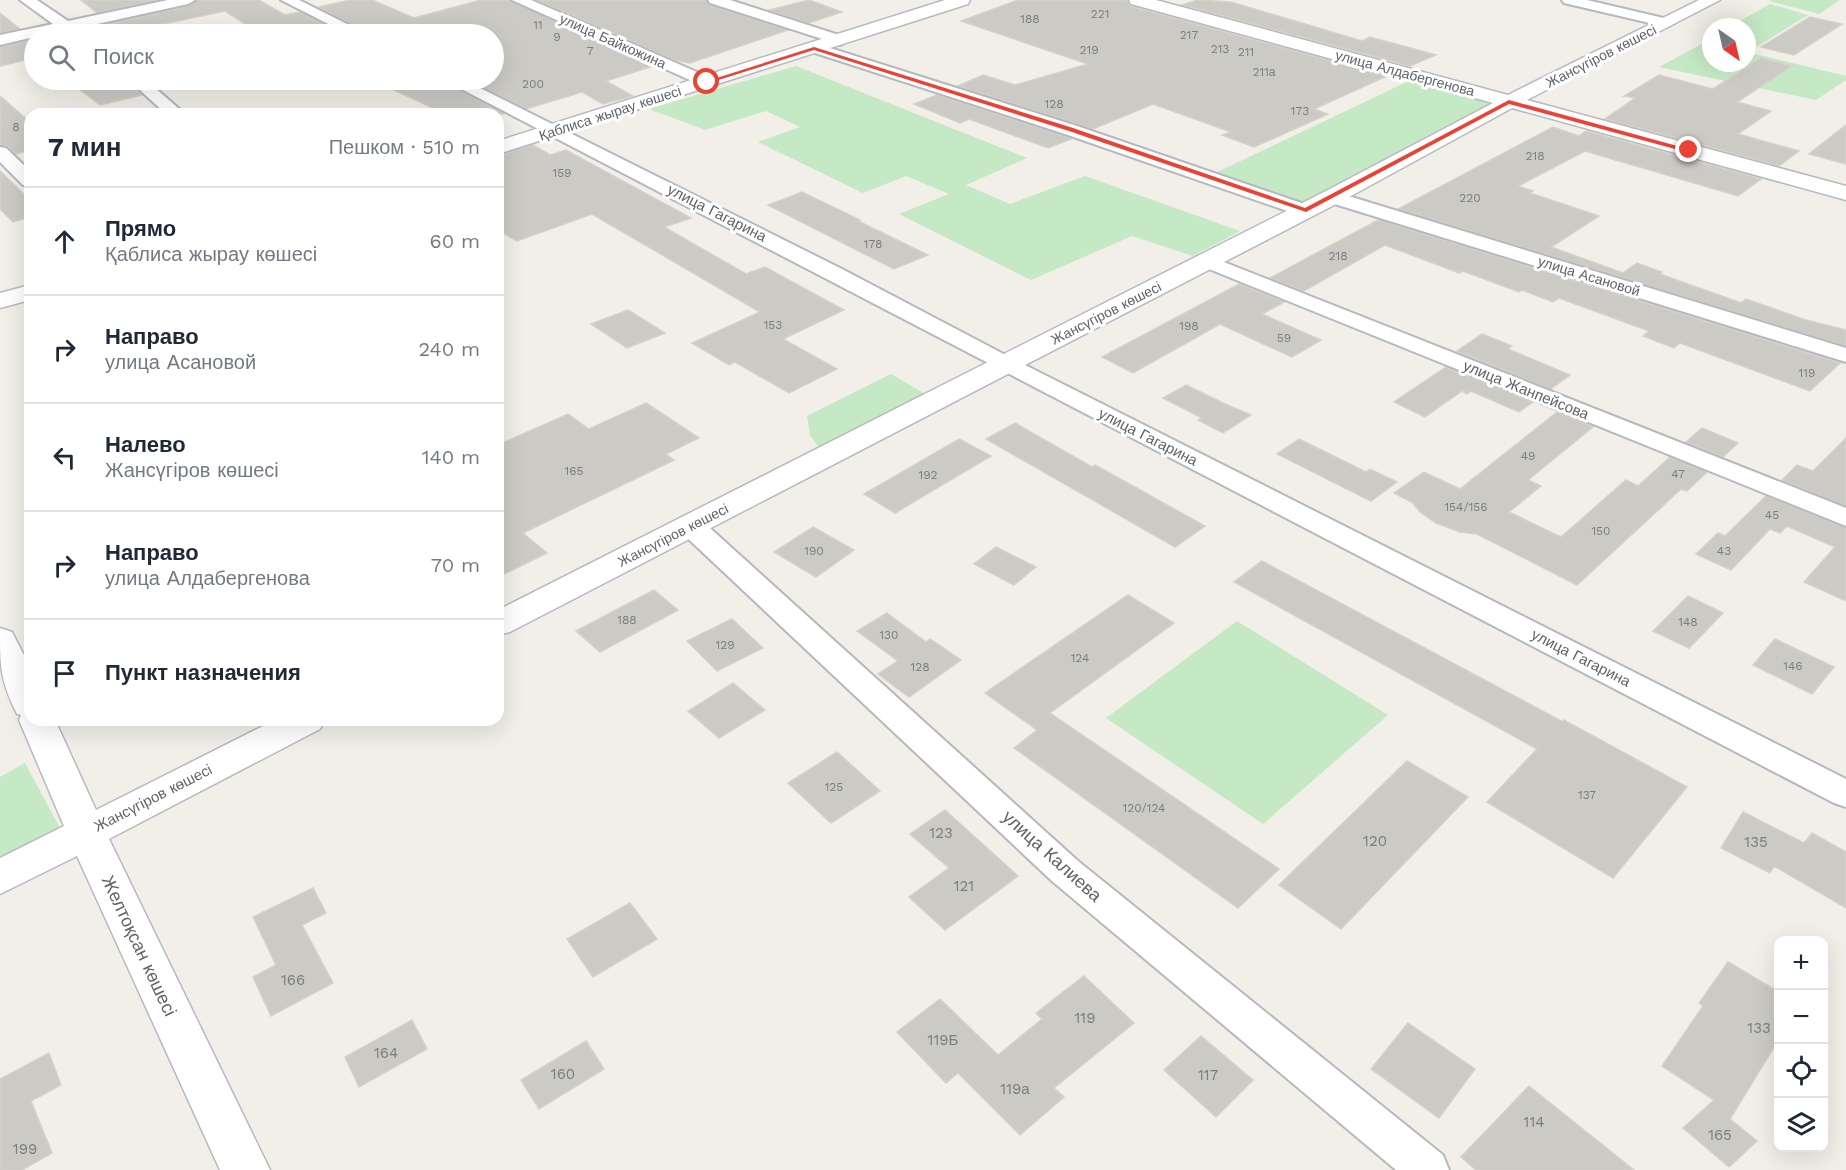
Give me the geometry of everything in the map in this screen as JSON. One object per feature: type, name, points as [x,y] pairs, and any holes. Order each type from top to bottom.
[{"type":"main road","name":"Қаблиса жырау көшесі","points":[[504,146],[962,0]]},
{"type":"main road","name":"улица Алдабергенова","points":[[1137,0],[1846,193]]},
{"type":"main road","name":"Жансүгіров көшесі","points":[[504,621],[1332,197],[1509,102],[1712,0]]},
{"type":"main road","points":[[0,301],[24,294]]},
{"type":"main road","points":[[0,640],[24,692]]},
{"type":"main road","name":"Желтоқсан көшесі","points":[[40,726],[86,832],[245,1170]]},
{"type":"main road","name":"Жансүгіров көшесі","points":[[0,877],[295,726]]},
{"type":"street","points":[[27,0],[63,24]]},
{"type":"street","points":[[95,24],[188,0]]},
{"type":"street","points":[[288,0],[338,24]]},
{"type":"street","name":"улица Байкожина","points":[[519,0],[707,82]]},
{"type":"street","points":[[715,0],[840,40]]},
{"type":"street","points":[[1569,0],[1667,23]]},
{"type":"street","points":[[0,40],[24,37]]},
{"type":"street","points":[[814,48],[1071,130],[1306,210]]},
{"type":"street","points":[[148,90],[169,108]]},
{"type":"street","name":"улица Гагарина","points":[[473,90],[556,130],[835,273],[1005,364],[1846,794]]},
{"type":"street","points":[[0,152],[24,175]]},
{"type":"street","name":"улица Асановой","points":[[1332,197],[1846,355]]},
{"type":"street","name":"улица Жанпейсова","points":[[1206,261],[1846,518]]},
{"type":"street","name":"улица Калиева","points":[[691,526],[1065,871],[1428,1170]]},
{"type":"green space","points":[[1840,0],[1819,14],[1769,1]]},
{"type":"green space","points":[[1770,4],[1808,15],[1756,47],[1756,18],[1745,18]]},
{"type":"green space","points":[[1702,44],[1702,72],[1756,72],[1756,54],[1846,76],[1846,80],[1816,100],[1659,67]]},
{"type":"green space","points":[[796,66],[1027,158],[966,185],[1010,204],[1085,176],[1240,231],[1193,256],[1132,236],[1031,280],[899,214],[949,194],[906,176],[863,193],[758,142],[800,127],[766,111],[705,130],[649,109]]},
{"type":"green space","points":[[1411,80],[1494,103],[1301,204],[1211,175]]},
{"type":"green space","points":[[891,374],[929,396],[820,449],[810,435],[807,416]]},
{"type":"green space","points":[[1237,621],[1388,715],[1263,824],[1106,718]]},
{"type":"green space","points":[[25,763],[63,834],[0,866],[0,777]]},
{"type":"building","points":[[81,0],[157,0],[97,13]]},
{"type":"building","points":[[197,0],[259,0],[285,15],[300,12],[324,24],[245,24],[225,11],[163,24],[110,24],[188,6]]},
{"type":"building","points":[[350,0],[372,0],[414,18],[481,0],[510,0],[653,66],[606,81],[633,96],[603,104],[582,92],[526,109],[488,90],[504,90],[504,24],[350,24],[319,7]]},
{"type":"building","points":[[537,0],[706,0],[709,5],[788,30],[690,63],[674,60]]},
{"type":"building","points":[[809,0],[842,12],[809,23],[769,10]]},
{"type":"building","points":[[1018,0],[1127,0],[1130,6],[1387,76],[1314,109],[1328,114],[1254,147],[1222,135],[1231,132],[1153,104],[1093,129],[958,86],[983,75],[1015,85],[1088,64],[961,21]]},
{"type":"building","points":[[1198,0],[1231,2],[1362,41],[1370,37],[1436,55],[1410,66],[1182,5]]},
{"type":"building","points":[[0,13],[20,29],[0,33]]},
{"type":"building","points":[[1810,17],[1842,24],[1794,55],[1761,47]]},
{"type":"building","points":[[24,42],[24,60],[0,66],[0,47]]},
{"type":"building","points":[[1761,58],[1792,66],[1737,102],[1771,111],[1738,134],[1799,151],[1779,166],[1605,119],[1635,98],[1624,96],[1659,75],[1713,89],[1739,72],[1756,72],[1756,61]]},
{"type":"building","points":[[80,90],[137,90],[142,95],[100,105]]},
{"type":"building","points":[[394,90],[460,90],[493,108],[433,108]]},
{"type":"building","points":[[937,95],[1071,139],[1048,148],[969,119],[960,123],[914,104]]},
{"type":"building","points":[[0,96],[24,117],[24,152],[16,154],[8,146],[0,145]]},
{"type":"building","points":[[1846,125],[1846,164],[1809,154]]},
{"type":"building","points":[[1553,127],[1579,136],[1586,131],[1761,179],[1738,196],[1585,151],[1518,186],[1533,191],[1530,193],[1599,216],[1551,247],[1623,273],[1637,263],[1662,272],[1660,274],[1741,303],[1746,299],[1806,320],[1846,330],[1846,346],[1398,209]]},
{"type":"building","points":[[533,145],[550,155],[566,150],[691,218],[664,227],[746,274],[765,267],[844,310],[783,339],[837,369],[789,393],[735,362],[729,365],[692,343],[760,312],[592,214],[517,241],[504,233],[504,154]]},
{"type":"building","points":[[0,171],[24,194],[24,219],[13,222],[0,209]]},
{"type":"building","points":[[802,192],[928,255],[894,269],[768,205]]},
{"type":"building","points":[[1378,220],[1840,363],[1810,391],[1680,343],[1674,348],[1643,336],[1649,331],[1559,298],[1553,302],[1522,290],[1519,292],[1463,271],[1459,273],[1385,245],[1304,291],[1270,278]]},
{"type":"building","points":[[1239,284],[1284,302],[1262,314],[1321,340],[1292,357],[1220,324],[1133,373],[1102,357]]},
{"type":"building","points":[[628,310],[665,333],[627,348],[591,324]]},
{"type":"building","points":[[1482,334],[1512,346],[1508,349],[1570,375],[1551,389],[1457,351]]},
{"type":"building","points":[[1446,367],[1533,402],[1519,412],[1471,391],[1467,394],[1462,391],[1425,417],[1394,402]]},
{"type":"building","points":[[1186,385],[1251,415],[1223,433],[1198,420],[1202,418],[1163,398]]},
{"type":"building","points":[[646,403],[699,438],[666,454],[674,460],[523,533],[547,553],[504,574],[504,442],[568,414],[589,429]]},
{"type":"building","points":[[1557,412],[1593,427],[1528,480],[1541,486],[1509,512],[1561,537],[1626,480],[1638,486],[1670,457],[1707,472],[1687,491],[1681,489],[1577,585],[1477,534],[1460,532],[1436,523],[1420,512],[1413,503],[1394,493],[1424,472],[1460,489]]},
{"type":"building","points":[[1015,423],[1092,467],[1095,465],[1205,526],[1175,547],[986,439]]},
{"type":"building","points":[[1702,428],[1738,443],[1723,457],[1686,442]]},
{"type":"building","points":[[1846,438],[1846,506],[1782,480],[1797,465],[1813,471]]},
{"type":"building","points":[[959,439],[991,456],[895,513],[864,494]]},
{"type":"building","points":[[1299,439],[1366,472],[1370,469],[1397,482],[1371,501],[1277,454]]},
{"type":"building","points":[[1766,496],[1846,528],[1846,601],[1804,582],[1835,547],[1787,526],[1780,533],[1770,529],[1731,570],[1696,554],[1718,533],[1725,536]]},
{"type":"building","points":[[813,527],[854,550],[816,577],[774,552]]},
{"type":"building","points":[[996,547],[1036,567],[1014,585],[974,564]]},
{"type":"building","points":[[1262,561],[1687,787],[1613,878],[1487,802],[1537,749],[1234,582]]},
{"type":"building","points":[[654,590],[678,610],[600,652],[576,631]]},
{"type":"building","points":[[1128,595],[1174,623],[1050,713],[1279,869],[1238,908],[1014,748],[1037,730],[985,693]]},
{"type":"building","points":[[1688,596],[1723,613],[1689,648],[1653,631]]},
{"type":"building","points":[[887,613],[926,642],[930,639],[961,660],[909,697],[878,674],[898,661],[857,631]]},
{"type":"building","points":[[732,619],[763,648],[717,671],[687,641]]},
{"type":"building","points":[[1775,639],[1834,667],[1812,694],[1753,665]]},
{"type":"building","points":[[733,683],[765,710],[719,738],[688,711]]},
{"type":"building","points":[[837,752],[880,791],[831,823],[788,783]]},
{"type":"building","points":[[1407,761],[1468,797],[1341,929],[1279,885]]},
{"type":"building","points":[[945,810],[1018,876],[945,930],[909,897],[949,868],[910,834]]},
{"type":"building","points":[[1743,812],[1804,843],[1812,833],[1846,852],[1846,908],[1774,866],[1770,873],[1721,848]]},
{"type":"building","points":[[313,888],[326,913],[302,925],[333,983],[271,1016],[253,977],[276,965],[253,917]]},
{"type":"building","points":[[630,903],[657,939],[593,977],[567,939]]},
{"type":"building","points":[[1728,962],[1774,989],[1774,1047],[1730,1119],[1757,1141],[1729,1167],[1683,1128],[1714,1100],[1662,1066],[1703,1006],[1699,1003]]},
{"type":"building","points":[[1084,976],[1134,1023],[1054,1088],[1064,1097],[1020,1135],[958,1073],[946,1083],[897,1032],[940,999],[998,1055],[1042,1019],[1036,1013]]},
{"type":"building","points":[[412,1020],[427,1049],[359,1087],[345,1057]]},
{"type":"building","points":[[1408,1023],[1475,1069],[1439,1118],[1371,1069]]},
{"type":"building","points":[[1201,1036],[1253,1080],[1216,1117],[1164,1070]]},
{"type":"building","points":[[586,1041],[604,1069],[539,1109],[521,1080]]},
{"type":"building","points":[[49,1053],[61,1085],[31,1101],[52,1153],[22,1170],[0,1170],[0,1079]]},
{"type":"building","points":[[1529,1086],[1634,1170],[1476,1170],[1461,1157]]},
{"type":"route","points":[[707,82],[814,48],[1071,130],[1306,210],[1509,102],[1689,150]]}]
